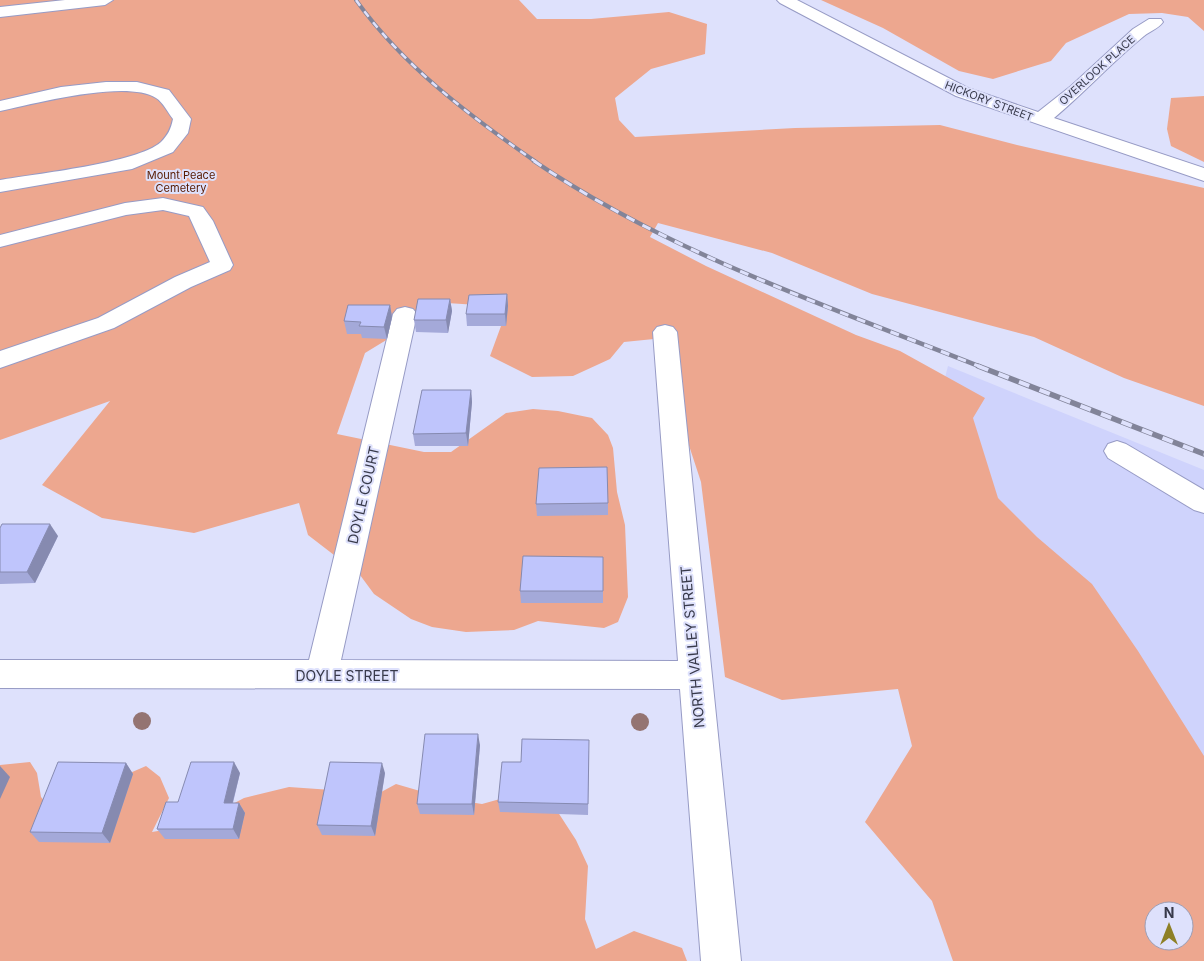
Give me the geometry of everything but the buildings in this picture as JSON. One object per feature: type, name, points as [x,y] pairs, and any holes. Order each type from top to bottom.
[{"type":"street","points":[[0,12],[105,0]]},
{"type":"street","name":"HICKORY STREET","points":[[785,0],[940,82],[1040,120],[1204,175]]},
{"type":"street","name":"OVERLOOK PLACE","points":[[1040,120],[1077,90],[1139,32],[1155,22]]},
{"type":"street","points":[[0,106],[61,92],[106,87],[137,87],[163,94],[182,119],[179,133],[166,148],[125,165],[0,186]]},
{"type":"street","points":[[0,240],[125,209],[163,204],[196,211],[203,221],[222,265],[183,282],[106,323],[0,360]]},
{"type":"street","name":"DOYLE COURT","points":[[322,675],[405,314]]},
{"type":"street","name":"NORTH VALLEY STREET","points":[[665,332],[721,961]]},
{"type":"street","points":[[1117,451],[1204,503]]},
{"type":"street","name":"DOYLE STREET","points":[[0,674],[695,675]]},
{"type":"shaded area","points":[[948,366],[1204,470],[1204,841],[901,548]]},
{"type":"green space","name":"Mount Peace Cemetery","points":[[0,0],[519,0],[537,19],[591,19],[669,12],[707,24],[705,54],[651,69],[615,98],[619,120],[635,137],[795,128],[940,125],[1017,145],[1204,188],[1204,406],[1124,378],[1034,337],[872,294],[772,253],[658,223],[650,237],[706,266],[856,335],[900,351],[985,398],[973,418],[998,498],[1037,537],[1092,584],[1138,651],[1204,756],[1204,961],[953,961],[932,901],[865,822],[912,746],[898,689],[782,700],[725,677],[701,482],[654,339],[624,342],[610,359],[573,376],[532,377],[490,356],[508,307],[447,303],[365,353],[337,434],[424,452],[451,452],[506,413],[533,409],[558,411],[592,418],[608,435],[613,448],[617,492],[625,525],[628,597],[618,622],[604,628],[538,621],[514,630],[466,632],[432,627],[411,619],[374,594],[360,575],[308,535],[299,503],[194,533],[102,518],[42,485],[110,401],[0,440]]},
{"type":"green space","points":[[821,0],[1204,0],[1204,31],[1188,17],[1162,13],[1129,14],[1066,43],[1051,61],[993,79],[959,71],[883,28]]},
{"type":"green space","points":[[1204,96],[1204,162],[1171,146],[1167,129],[1171,98]]},
{"type":"green space","points":[[30,762],[37,773],[41,797],[60,819],[107,783],[146,766],[160,777],[169,798],[152,832],[193,825],[244,798],[289,787],[346,791],[372,797],[396,784],[444,798],[482,804],[518,794],[552,803],[576,840],[588,866],[585,919],[596,949],[634,931],[682,948],[687,961],[0,961],[0,765]]},
{"type":"railway","points":[[356,0],[395,47],[416,68],[462,108],[536,162]]},
{"type":"railway","points":[[534,161],[586,194],[640,224],[695,251],[809,300],[981,367]]},
{"type":"railway","points":[[978,366],[1204,454]]}]
